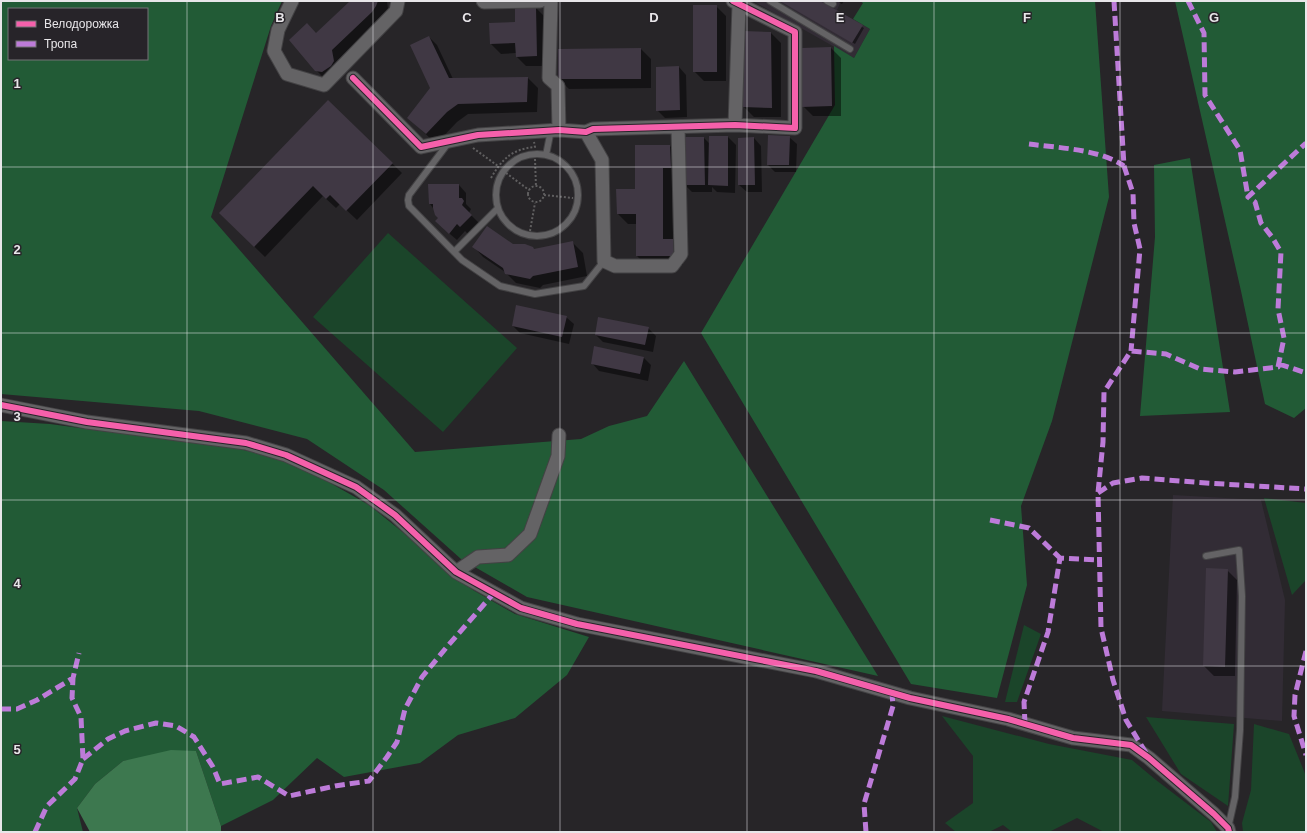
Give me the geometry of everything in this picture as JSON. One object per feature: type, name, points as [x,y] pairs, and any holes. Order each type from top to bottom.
[{"type":"street","points":[[292,1],[278,30],[274,51],[287,74],[324,85],[396,11],[398,1]]},
{"type":"street","points":[[483,1],[540,1]]},
{"type":"street","points":[[551,1],[549,78],[558,86],[555,130]]},
{"type":"street","points":[[353,78],[422,147],[478,135],[534,131],[555,130],[586,132],[593,129],[734,125],[795,128],[795,32],[736,2],[734,125]]},
{"type":"street","points":[[586,132],[602,160],[604,261],[615,266],[672,266],[681,254],[678,127]]},
{"type":"street","points":[[1,405],[87,422],[246,443],[286,455],[356,487],[395,515],[456,572],[521,608],[577,624],[816,671],[910,698],[1008,719],[1073,738],[1131,745],[1149,758],[1214,814],[1228,830]]},
{"type":"street","points":[[456,572],[478,557],[508,555],[530,534],[558,456],[559,435]]},
{"type":"lane","points":[[770,1],[850,49]]},
{"type":"lane","points":[[546,155],[555,130]]},
{"type":"lane","points":[[455,140],[409,195],[408,200],[409,206],[462,260],[500,286],[535,294],[584,286],[604,261]]},
{"type":"lane","points":[[535,154],[546,155],[558,160],[568,169],[575,180],[578,193],[576,207],[570,219],[561,228],[549,234],[536,236],[522,234],[511,227],[502,217],[498,208],[496,193],[498,181],[512,162],[523,156],[535,154]]},
{"type":"lane","points":[[454,252],[498,208]]},
{"type":"lane","points":[[1206,556],[1239,550],[1242,596],[1240,730],[1235,797],[1228,830]]},
{"type":"path","points":[[491,178],[498,166],[511,154],[524,148],[535,147],[534,131]]},
{"type":"path","points":[[455,140],[498,166]]},
{"type":"path","points":[[535,159],[536,186]]},
{"type":"path","points":[[506,173],[530,190]]},
{"type":"path","points":[[536,186],[530,190],[528,197],[535,202],[541,200],[544,195]]},
{"type":"path","points":[[536,186],[541,188],[544,195]]},
{"type":"path","points":[[544,195],[573,198]]},
{"type":"path","points":[[530,231],[535,202]]},
{"type":"shaded area","points":[[1,1],[282,1],[271,26],[211,217],[415,452],[581,439],[609,426],[647,416],[684,361],[878,676],[527,597],[461,559],[384,490],[307,439],[199,411],[1,394]]},
{"type":"shaded area","points":[[753,1],[841,1],[837,10],[870,29],[854,58]]},
{"type":"shaded area","points":[[860,1],[1095,1],[1109,197],[1052,421],[1021,506],[1027,585],[997,698],[911,684],[701,333],[835,105],[834,46],[854,58],[870,29],[853,19],[863,3]]},
{"type":"shaded area","points":[[1175,1],[1306,1],[1306,408],[1294,418],[1265,404],[1241,291]]},
{"type":"shaded area","points":[[1190,158],[1230,412],[1140,416],[1155,237],[1154,165]]},
{"type":"shaded area","points":[[388,233],[517,348],[443,432],[313,317]]},
{"type":"shaded area","points":[[1,421],[50,424],[154,436],[230,447],[275,457],[318,476],[369,505],[405,534],[432,559],[473,590],[515,614],[589,637],[567,675],[515,718],[458,735],[420,763],[344,777],[317,758],[273,800],[221,826],[196,751],[123,761],[95,784],[77,808],[83,832],[1,832]]},
{"type":"shaded area","points":[[1173,495],[1261,500],[1285,600],[1282,721],[1162,711]]},
{"type":"shaded area","points":[[1264,498],[1306,503],[1306,580],[1292,595]]},
{"type":"shaded area","points":[[1024,625],[1041,634],[1017,702],[1005,702]]},
{"type":"shaded area","points":[[942,716],[1049,744],[1132,760],[1211,822],[1217,832],[1104,832],[1077,818],[1049,832],[1012,832],[1003,825],[989,832],[956,832],[945,823],[973,803],[973,756]]},
{"type":"shaded area","points":[[1146,717],[1234,724],[1228,806],[1181,774]]},
{"type":"shaded area","points":[[1254,724],[1289,734],[1306,776],[1306,832],[1243,832],[1242,823],[1251,790]]},
{"type":"shaded area","points":[[171,750],[196,751],[221,826],[221,832],[90,832],[77,808],[95,784],[123,761]]},
{"type":"building","points":[[350,1],[378,1],[372,12],[332,50],[334,61],[331,66],[322,72],[315,71],[289,40],[307,23],[316,33]]},
{"type":"building","points":[[780,1],[820,1],[863,25],[852,43]]},
{"type":"building","points":[[693,5],[717,5],[717,72],[693,72]]},
{"type":"building","points":[[536,7],[537,56],[516,57],[515,43],[490,44],[489,23],[515,22],[515,8]]},
{"type":"building","points":[[743,31],[771,32],[772,108],[743,107]]},
{"type":"building","points":[[429,36],[449,78],[528,77],[527,102],[458,104],[447,112],[426,134],[407,118],[430,88],[410,45]]},
{"type":"building","points":[[831,47],[832,106],[802,107],[802,48]]},
{"type":"building","points":[[641,48],[641,79],[558,79],[558,49]]},
{"type":"building","points":[[679,66],[680,110],[656,111],[656,67]]},
{"type":"building","points":[[328,100],[393,163],[346,211],[330,195],[326,199],[313,186],[254,247],[219,213]]},
{"type":"building","points":[[768,135],[790,136],[789,165],[767,165]]},
{"type":"building","points":[[709,136],[728,136],[728,186],[708,185]]},
{"type":"building","points":[[683,137],[704,137],[705,185],[684,185]]},
{"type":"building","points":[[754,137],[755,185],[738,185],[738,138]]},
{"type":"building","points":[[635,145],[670,145],[671,168],[663,168],[663,239],[673,239],[674,256],[636,256],[636,214],[617,214],[616,189],[635,189]]},
{"type":"building","points":[[428,184],[459,184],[459,198],[462,198],[464,201],[462,205],[472,215],[460,227],[457,224],[449,234],[435,221],[438,218],[435,215],[433,204],[429,204]]},
{"type":"building","points":[[487,226],[513,244],[525,244],[533,247],[534,249],[573,241],[578,267],[533,276],[530,279],[505,274],[503,268],[472,247]]},
{"type":"building","points":[[516,305],[567,316],[562,337],[512,326]]},
{"type":"building","points":[[598,317],[649,327],[645,345],[595,335]]},
{"type":"building","points":[[594,346],[644,357],[640,374],[591,364]]},
{"type":"building","points":[[1206,568],[1228,569],[1225,667],[1203,666]]},
{"type":"marked path","points":[[1114,1],[1124,166],[1133,193],[1134,223],[1140,249],[1131,351]]},
{"type":"marked path","points":[[1188,1],[1204,33],[1205,95],[1240,150],[1248,197]]},
{"type":"marked path","points":[[1146,753],[1126,720],[1113,680],[1101,628],[1098,493],[1103,442],[1104,392],[1131,351],[1166,354],[1200,369],[1235,372],[1278,367],[1284,338],[1278,309],[1281,252],[1261,223],[1255,202],[1248,197],[1306,143]]},
{"type":"marked path","points":[[1029,144],[1066,148],[1091,153],[1114,160],[1124,166]]},
{"type":"marked path","points":[[1279,364],[1306,373]]},
{"type":"marked path","points":[[1098,493],[1113,483],[1142,478],[1306,489]]},
{"type":"marked path","points":[[990,520],[1029,528],[1060,558]]},
{"type":"marked path","points":[[1025,724],[1024,702],[1048,632],[1060,558],[1098,560]]},
{"type":"marked path","points":[[83,759],[108,739],[125,731],[156,723],[176,726],[194,737],[213,767],[220,784],[258,777],[289,796],[335,786],[369,781],[397,742],[405,709],[422,677],[493,594]]},
{"type":"marked path","points":[[1306,651],[1295,695],[1294,716],[1306,755]]},
{"type":"marked path","points":[[1,709],[17,709],[37,700],[73,678],[79,653]]},
{"type":"marked path","points":[[35,832],[47,806],[75,779],[83,759],[81,717],[72,698],[73,678]]},
{"type":"marked path","points":[[866,832],[864,804],[893,706],[892,693]]},
{"type":"cycle path","points":[[353,78],[421,147],[478,135],[559,130],[586,132],[593,129],[735,125],[795,128],[795,32],[733,1]]},
{"type":"cycle path","points":[[1,405],[87,422],[246,443],[286,455],[356,487],[395,515],[456,572],[521,608],[577,624],[816,671],[910,698],[1008,719],[1073,738],[1131,745],[1149,758],[1214,814],[1228,828],[1229,832]]}]
